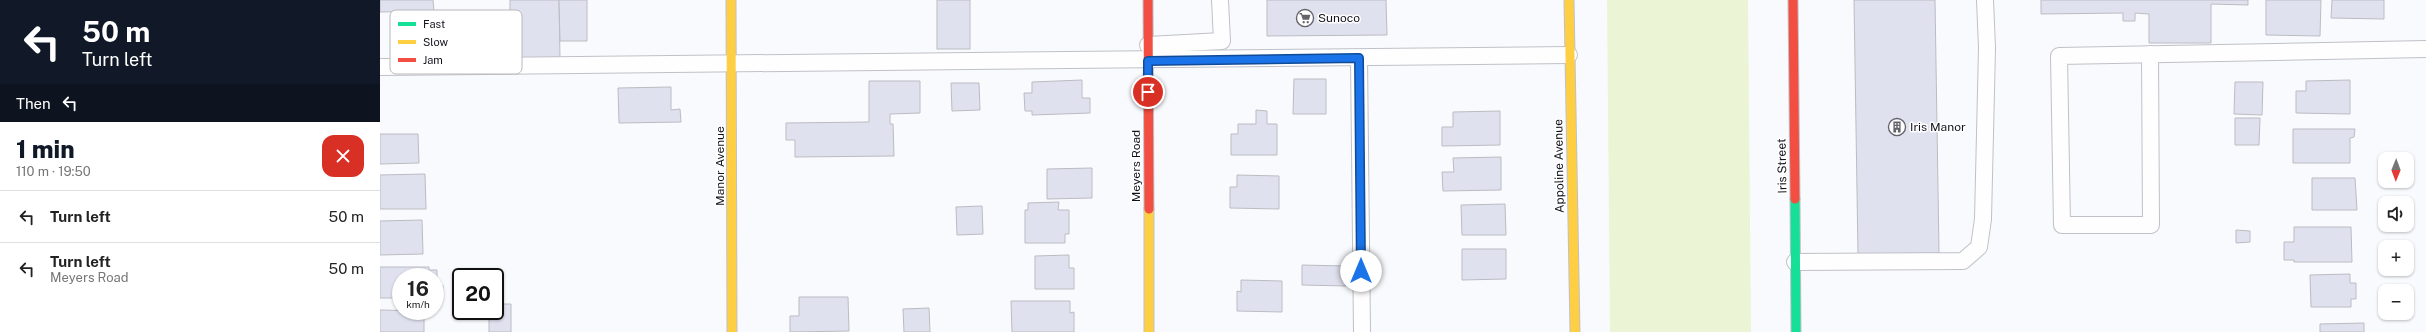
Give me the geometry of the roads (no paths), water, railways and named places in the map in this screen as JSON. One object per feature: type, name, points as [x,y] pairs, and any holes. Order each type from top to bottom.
[{"type":"street","name":"Manor Avenue","points":[[731,0],[732,332]]},
{"type":"street","name":"Meyers Road","points":[[1148,0],[1149,332]]},
{"type":"street","name":"Appoline Avenue","points":[[1569,0],[1574,332]]},
{"type":"street","name":"Iris Street","points":[[1793,0],[1796,332]]},
{"type":"lane","points":[[1148,53],[1222,41],[1220,0]]},
{"type":"lane","points":[[1795,262],[1963,261],[1978,247],[1983,219],[1987,48],[1986,0]]},
{"type":"lane","points":[[2150,54],[2151,225],[2062,225],[2059,56],[2150,54],[2426,49]]},
{"type":"lane","points":[[522,66],[731,64],[1148,53],[1359,58],[1569,55]]},
{"type":"lane","points":[[1359,58],[1362,332]]},
{"type":"lane","points":[[380,67],[390,67]]},
{"type":"place","name":"Sunoco","points":[[1305,18]]},
{"type":"place","name":"Iris Manor","points":[[1897,127]]}]
